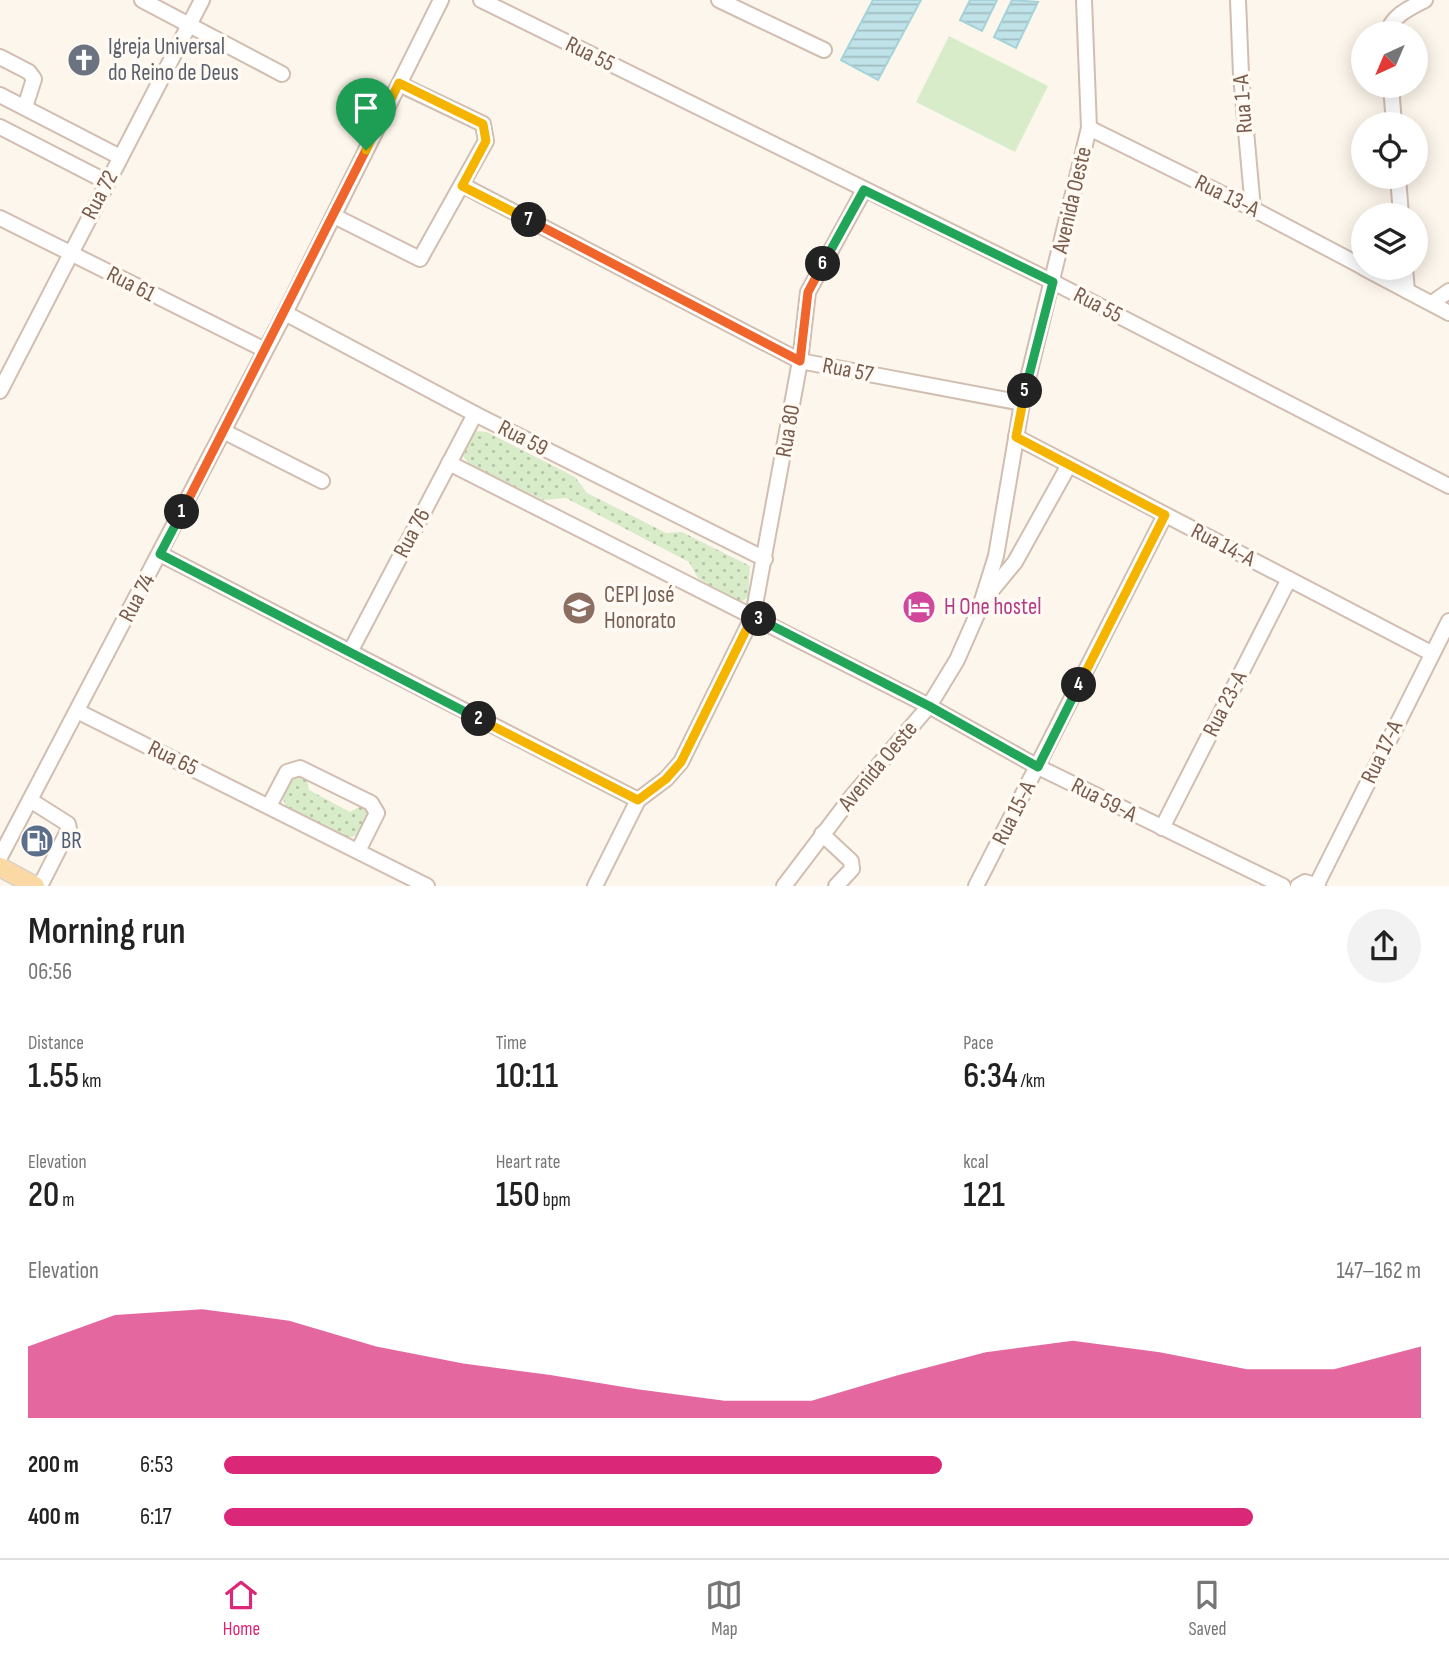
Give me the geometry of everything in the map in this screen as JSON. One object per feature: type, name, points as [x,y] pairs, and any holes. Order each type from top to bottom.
[{"type":"main road","points":[[0,867],[38,886]]},
{"type":"street","points":[[142,0],[282,74]]},
{"type":"street","name":"Rua 72","points":[[0,391],[202,0]]},
{"type":"street","name":"Rua 74","points":[[0,857],[160,554],[263,349],[285,313],[441,0]]},
{"type":"street","name":"Rua 55","points":[[481,0],[1053,282],[1449,486]]},
{"type":"street","points":[[719,0],[824,50]]},
{"type":"street","name":"Avenida Oeste","points":[[784,886],[822,834],[929,706],[957,660],[982,603],[996,556],[1022,403],[1089,128],[1084,0]]},
{"type":"street","name":"Rua 1-A","points":[[1238,0],[1242,101],[1253,209]]},
{"type":"street","points":[[1391,21],[1425,0]]},
{"type":"street","points":[[0,57],[29,72],[34,79],[25,107]]},
{"type":"street","points":[[334,216],[420,259],[486,141],[483,124],[399,83]]},
{"type":"street","points":[[0,95],[120,157]]},
{"type":"street","points":[[0,127],[107,182]]},
{"type":"street","name":"Rua 13-A","points":[[1089,128],[1351,261]]},
{"type":"street","name":"Rua 57","points":[[462,186],[800,361],[1022,403]]},
{"type":"street","name":"Rua 80","points":[[638,800],[666,779],[681,762],[753,616],[800,361],[808,292],[864,190]]},
{"type":"street","name":"Rua 61","points":[[0,218],[263,349]]},
{"type":"street","name":"Rua 13-A","points":[[1386,280],[1449,313]]},
{"type":"street","points":[[1406,280],[1407,291]]},
{"type":"street","points":[[1432,303],[1449,291]]},
{"type":"street","name":"Rua 59","points":[[285,313],[475,414],[765,559]]},
{"type":"street","name":"Rua 76","points":[[350,652],[475,414]]},
{"type":"street","points":[[223,431],[322,481]]},
{"type":"street","name":"Rua 14-A","points":[[1016,437],[1431,653]]},
{"type":"street","points":[[449,464],[929,706]]},
{"type":"street","name":"Avenida Oeste","points":[[982,603],[1016,562],[1069,465]]},
{"type":"street","name":"Rua 15-A","points":[[976,886],[1165,515]]},
{"type":"street","points":[[160,554],[638,800],[594,886]]},
{"type":"street","name":"Rua 23-A","points":[[1162,828],[1289,579]]},
{"type":"street","name":"Rua 17-A","points":[[1318,885],[1449,621]]},
{"type":"street","name":"Rua 59-A","points":[[929,706],[1038,767],[1283,886]]},
{"type":"street","name":"Rua 65","points":[[77,711],[427,886]]},
{"type":"street","points":[[269,806],[287,772],[300,768],[371,803],[377,813],[358,851]]},
{"type":"street","points":[[30,800],[64,820],[69,830],[38,886]]},
{"type":"street","points":[[822,834],[851,861],[852,869],[836,886]]},
{"type":"street","points":[[1298,886],[1305,881],[1318,885]]},
{"type":"green space","points":[[949,36],[1048,86],[1015,152],[916,102]]},
{"type":"green space","points":[[476,431],[487,432],[575,477],[587,493],[666,533],[682,532],[750,566],[748,597],[740,603],[698,578],[689,562],[566,498],[543,500],[470,465],[463,456]]},
{"type":"green space","points":[[300,776],[307,780],[309,790],[350,812],[361,806],[368,809],[369,814],[360,833],[350,838],[286,806],[283,799],[292,779]]},
{"type":"water","points":[[873,0],[921,0],[878,80],[841,60]]},
{"type":"water","points":[[970,0],[997,0],[982,31],[960,20]]},
{"type":"water","points":[[1012,0],[1038,2],[1016,48],[994,37]]},
{"type":"place","name":"Igreja Universal do Reino de Deus","points":[[84,60]]},
{"type":"place","name":"H One hostel","points":[[919,607]]},
{"type":"place","name":"CEPI José Honorato","points":[[579,608]]},
{"type":"place","name":"BR","points":[[37,841]]},
{"type":"route","points":[[399,83],[483,124],[486,141],[462,186],[800,361],[808,292],[864,190],[1053,282],[1016,437],[1165,515],[1038,767],[929,706],[753,616],[681,762],[666,779],[638,800],[160,554],[366,150],[399,83]]}]
